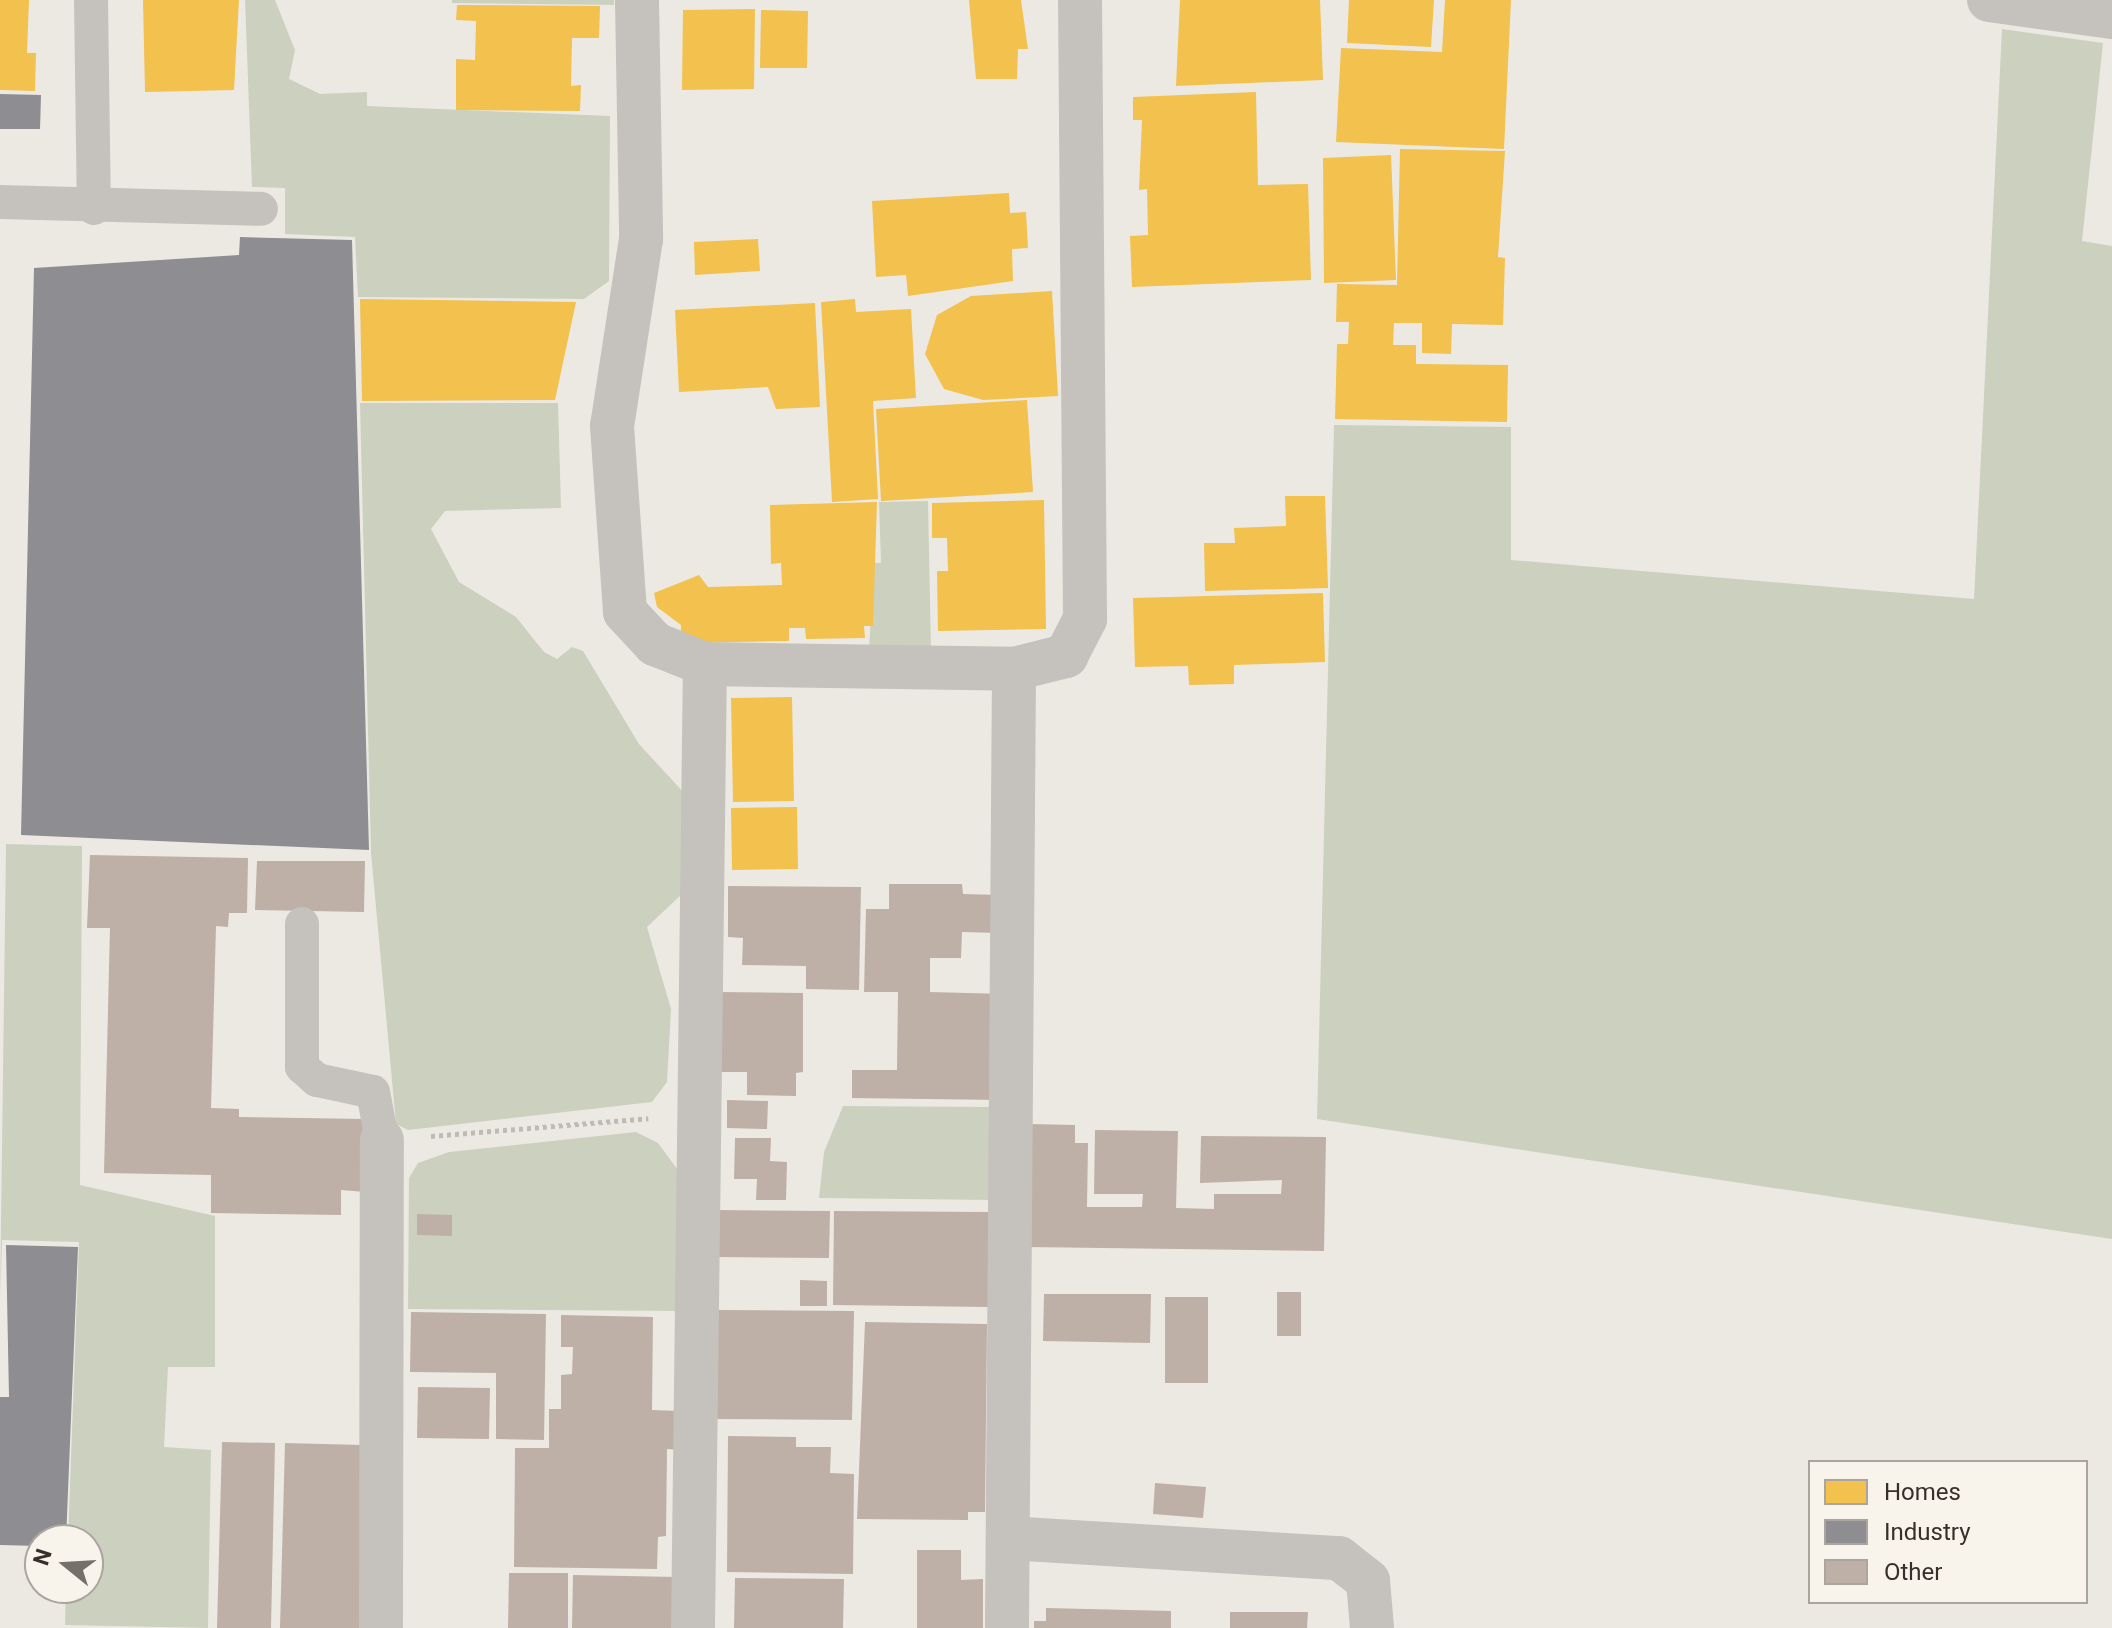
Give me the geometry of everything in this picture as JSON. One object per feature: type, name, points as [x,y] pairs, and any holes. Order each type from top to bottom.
[{"type":"street","points":[[637,0],[641,239],[614,389],[618,588],[644,636],[705,664],[1014,669],[1066,656],[1085,619],[1080,0]]},
{"type":"street","points":[[1989,0],[2112,17]]},
{"type":"street","points":[[693,1628],[696,1114],[705,664]]},
{"type":"street","points":[[1007,1628],[1014,669]]},
{"type":"street","points":[[381,1628],[382,1140]]},
{"type":"street","points":[[1009,1538],[1339,1558],[1368,1581],[1372,1628]]},
{"type":"lane","points":[[91,0],[94,208]]},
{"type":"lane","points":[[0,202],[94,208],[261,209]]},
{"type":"lane","points":[[302,924],[302,1067],[317,1080],[373,1092],[382,1140]]},
{"type":"path","points":[[382,1140],[696,1114]]},
{"type":"green space","points":[[245,0],[275,0],[295,50],[289,79],[320,94],[367,92],[367,106],[610,116],[609,281],[584,299],[358,297],[355,237],[285,234],[285,188],[252,187]]},
{"type":"green space","points":[[452,0],[614,0],[614,5],[452,3]]},
{"type":"green space","points":[[2002,29],[2103,43],[2082,241],[2112,246],[2112,1239],[1317,1119],[1334,425],[1511,427],[1511,560],[1974,599]]},
{"type":"green space","points":[[360,403],[558,403],[561,508],[445,511],[431,529],[459,582],[516,617],[544,652],[557,659],[572,647],[583,651],[639,744],[686,795],[685,880],[680,896],[647,927],[671,1009],[667,1082],[652,1102],[408,1130],[396,1124],[371,853]]},
{"type":"green space","points":[[928,501],[931,649],[869,650],[874,563],[881,563],[879,502]]},
{"type":"green space","points":[[6,844],[82,846],[80,1185],[215,1216],[215,1367],[168,1367],[164,1447],[211,1450],[208,1628],[65,1625],[66,1604],[104,1604],[104,1524],[69,1524],[79,1242],[2,1240],[0,1301]]},
{"type":"green space","points":[[843,1106],[994,1107],[992,1200],[819,1198],[824,1152]]},
{"type":"green space","points":[[636,1132],[658,1143],[678,1170],[678,1311],[408,1309],[409,1178],[418,1163],[449,1152]]},
{"type":"building: Homes","points":[[0,0],[29,0],[27,53],[36,53],[35,91],[0,90]]},
{"type":"building: Homes","points":[[143,0],[239,0],[234,90],[145,92]]},
{"type":"building: Homes","points":[[969,0],[1021,0],[1028,49],[1018,49],[1017,79],[976,79]]},
{"type":"building: Homes","points":[[1180,0],[1320,0],[1323,80],[1176,86]]},
{"type":"building: Homes","points":[[1349,0],[1434,0],[1431,47],[1347,43]]},
{"type":"building: Homes","points":[[1445,0],[1511,0],[1504,149],[1336,142],[1341,48],[1442,52]]},
{"type":"building: Homes","points":[[457,5],[600,6],[599,38],[572,38],[571,86],[581,85],[580,111],[456,110],[456,59],[475,60],[476,21],[456,20]]},
{"type":"building: Homes","points":[[755,9],[754,89],[682,90],[683,10]]},
{"type":"building: Homes","points":[[761,10],[808,11],[807,68],[760,68]]},
{"type":"building: Homes","points":[[1256,92],[1258,185],[1308,184],[1311,280],[1132,287],[1130,236],[1148,235],[1147,189],[1139,190],[1142,120],[1133,120],[1133,97]]},
{"type":"building: Homes","points":[[1400,149],[1505,151],[1498,257],[1505,258],[1503,325],[1452,324],[1451,354],[1422,353],[1422,323],[1394,323],[1393,345],[1416,345],[1416,364],[1508,365],[1507,422],[1335,419],[1337,344],[1348,344],[1349,322],[1336,322],[1337,284],[1397,285]]},
{"type":"building: Homes","points":[[1391,155],[1396,280],[1324,283],[1323,158]]},
{"type":"building: Homes","points":[[1009,193],[1010,213],[1026,212],[1028,248],[1012,249],[1013,281],[908,296],[906,275],[876,277],[872,201]]},
{"type":"building: Homes","points":[[758,239],[760,271],[695,275],[694,242]]},
{"type":"building: Homes","points":[[1052,291],[1058,396],[983,400],[944,389],[925,354],[937,315],[971,296]]},
{"type":"building: Homes","points":[[360,299],[576,302],[555,400],[362,401]]},
{"type":"building: Homes","points":[[855,299],[856,312],[911,309],[916,398],[873,401],[878,499],[832,502],[821,302]]},
{"type":"building: Homes","points":[[815,303],[820,407],[776,409],[768,387],[679,392],[675,310]]},
{"type":"building: Homes","points":[[1027,400],[1033,492],[881,501],[876,409]]},
{"type":"building: Homes","points":[[1285,496],[1325,496],[1328,588],[1205,591],[1204,543],[1235,543],[1234,528],[1286,526]]},
{"type":"building: Homes","points":[[1044,500],[1046,629],[938,631],[937,571],[948,571],[947,538],[932,538],[932,503]]},
{"type":"building: Homes","points":[[877,502],[873,626],[864,626],[865,638],[806,639],[805,628],[789,628],[789,641],[681,643],[681,625],[657,607],[654,593],[699,575],[708,587],[782,585],[781,563],[771,564],[770,505]]},
{"type":"building: Homes","points":[[1323,593],[1325,662],[1234,665],[1234,684],[1189,685],[1188,666],[1135,667],[1133,598]]},
{"type":"building: Homes","points":[[792,697],[794,801],[733,802],[731,698]]},
{"type":"building: Homes","points":[[797,807],[798,869],[732,870],[731,808]]},
{"type":"building: Industry","points":[[0,94],[41,95],[40,129],[0,129]]},
{"type":"building: Industry","points":[[240,237],[352,240],[369,850],[21,835],[34,268],[239,255]]},
{"type":"building: Industry","points":[[6,1245],[78,1247],[67,1524],[24,1524],[24,1546],[0,1545],[0,1397],[9,1397]]},
{"type":"building: Other","points":[[90,855],[248,858],[247,913],[229,913],[228,927],[216,926],[211,1108],[239,1109],[239,1117],[366,1119],[365,1192],[341,1190],[341,1215],[211,1213],[211,1175],[104,1173],[110,928],[87,928]]},
{"type":"building: Other","points":[[257,861],[365,861],[364,912],[255,910]]},
{"type":"building: Other","points":[[889,884],[962,884],[963,894],[1000,895],[1000,933],[962,932],[961,958],[930,958],[930,992],[1004,994],[1001,1100],[852,1098],[852,1070],[897,1070],[898,992],[864,992],[866,909],[889,909]]},
{"type":"building: Other","points":[[728,886],[861,887],[859,990],[806,989],[806,966],[742,965],[743,938],[728,937]]},
{"type":"building: Other","points":[[718,992],[803,993],[803,1072],[796,1073],[796,1096],[747,1095],[747,1072],[716,1072]]},
{"type":"building: Other","points":[[727,1100],[768,1101],[767,1129],[727,1128]]},
{"type":"building: Other","points":[[1030,1124],[1075,1125],[1075,1143],[1088,1143],[1087,1207],[1142,1207],[1143,1194],[1094,1194],[1095,1130],[1178,1131],[1176,1208],[1214,1209],[1214,1194],[1281,1194],[1282,1180],[1200,1183],[1201,1136],[1326,1137],[1324,1251],[1028,1247]]},
{"type":"building: Other","points":[[735,1138],[771,1138],[770,1161],[787,1162],[786,1200],[756,1200],[757,1179],[734,1179]]},
{"type":"building: Other","points":[[715,1210],[830,1211],[829,1258],[715,1257]]},
{"type":"building: Other","points":[[834,1211],[988,1212],[988,1307],[833,1305]]},
{"type":"building: Other","points":[[417,1214],[452,1215],[452,1236],[417,1235]]},
{"type":"building: Other","points":[[800,1280],[827,1281],[827,1306],[800,1306]]},
{"type":"building: Other","points":[[1277,1292],[1301,1292],[1301,1336],[1277,1336]]},
{"type":"building: Other","points":[[1044,1294],[1151,1294],[1150,1343],[1043,1341]]},
{"type":"building: Other","points":[[1165,1297],[1208,1297],[1208,1383],[1165,1383]]},
{"type":"building: Other","points":[[716,1310],[854,1311],[852,1420],[714,1419]]},
{"type":"building: Other","points":[[411,1312],[546,1314],[544,1440],[496,1439],[496,1373],[410,1372]]},
{"type":"building: Other","points":[[561,1315],[653,1317],[652,1410],[679,1411],[679,1450],[667,1449],[666,1536],[658,1537],[657,1569],[514,1567],[515,1448],[549,1448],[549,1409],[561,1409],[561,1375],[572,1374],[573,1347],[561,1347]]},
{"type":"building: Other","points":[[865,1322],[987,1324],[985,1512],[968,1512],[968,1520],[857,1519]]},
{"type":"building: Other","points":[[418,1387],[490,1388],[489,1439],[417,1438]]},
{"type":"building: Other","points":[[728,1436],[796,1437],[796,1447],[831,1447],[830,1473],[854,1474],[853,1574],[727,1572]]},
{"type":"building: Other","points":[[222,1442],[275,1443],[271,1628],[217,1628]]},
{"type":"building: Other","points":[[285,1443],[362,1445],[363,1628],[280,1628]]},
{"type":"building: Other","points":[[1155,1483],[1206,1487],[1203,1518],[1153,1514]]},
{"type":"building: Other","points":[[917,1550],[961,1550],[961,1580],[983,1579],[983,1628],[917,1628]]},
{"type":"building: Other","points":[[509,1573],[568,1573],[568,1628],[508,1628]]},
{"type":"building: Other","points":[[573,1575],[678,1577],[678,1628],[572,1628]]},
{"type":"building: Other","points":[[735,1578],[844,1579],[843,1628],[734,1628]]},
{"type":"building: Other","points":[[1046,1608],[1171,1611],[1171,1628],[1034,1628],[1034,1621],[1046,1621]]},
{"type":"building: Other","points":[[1230,1612],[1308,1612],[1307,1628],[1230,1628]]}]
